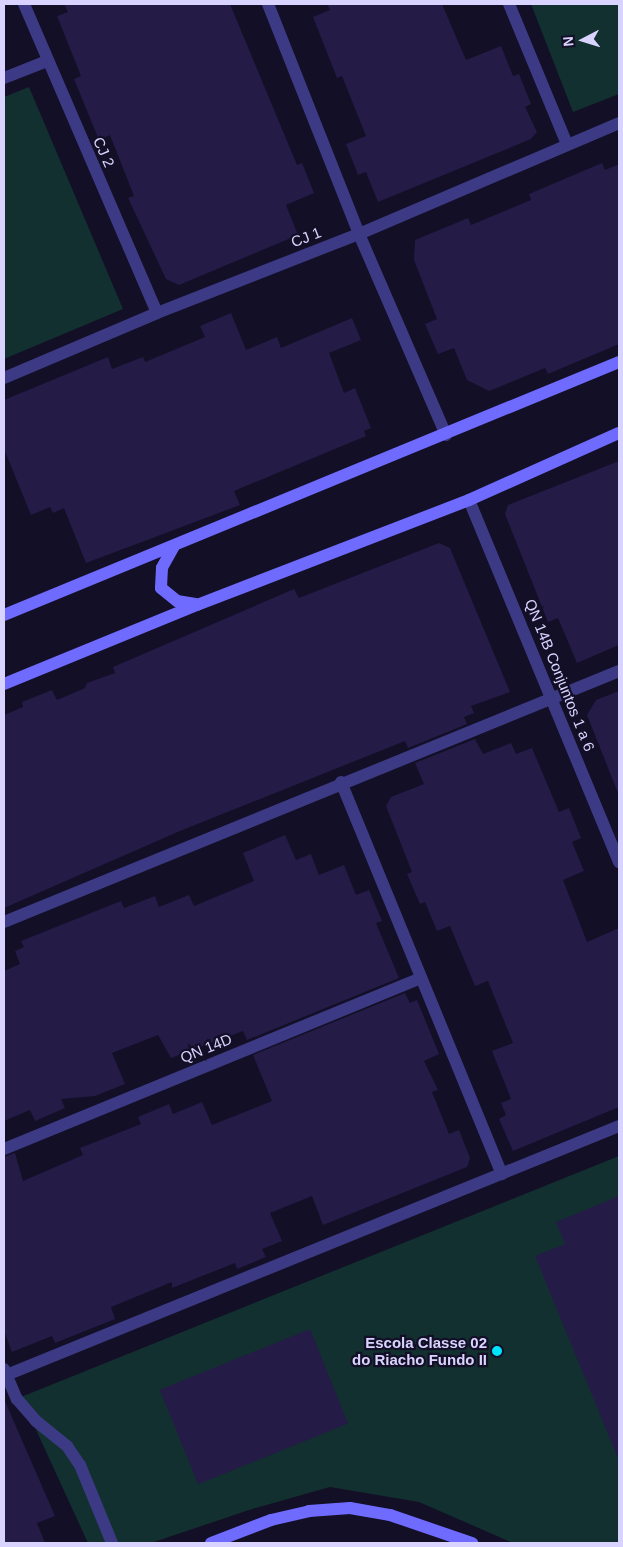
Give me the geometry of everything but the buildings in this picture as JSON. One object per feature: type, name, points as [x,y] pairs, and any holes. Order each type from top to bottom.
[{"type":"main road","points":[[4,615],[446,435],[619,362]]},
{"type":"main road","points":[[4,684],[197,604],[469,500],[619,434]]},
{"type":"main road","points":[[174,546],[162,568],[161,588],[177,602],[197,604]]},
{"type":"main road","points":[[211,1543],[271,1520],[309,1511],[350,1508],[390,1515],[472,1543]]},
{"type":"street","name":"CJ 2","points":[[24,4],[46,61],[157,313]]},
{"type":"street","points":[[268,4],[359,234],[446,435]]},
{"type":"street","points":[[509,4],[567,144]]},
{"type":"street","points":[[4,78],[46,61]]},
{"type":"street","name":"CJ 1","points":[[4,378],[157,313],[359,234],[619,123]]},
{"type":"street","name":"QN 14B Conjuntos 1 a 6","points":[[469,500],[619,862]]},
{"type":"street","points":[[4,922],[341,782],[619,671]]},
{"type":"street","points":[[341,782],[502,1174]]},
{"type":"street","name":"QN 14D","points":[[4,1149],[420,978]]},
{"type":"street","points":[[112,1543],[80,1464],[67,1446],[36,1421],[21,1404],[4,1373],[619,1126]]},
{"type":"green space","points":[[531,4],[619,4],[619,94],[573,112]]},
{"type":"green space","points":[[29,87],[123,309],[4,359],[4,97]]},
{"type":"green space","points":[[619,1156],[619,1543],[513,1543],[419,1502],[330,1487],[252,1509],[151,1543],[88,1543],[21,1397]]},
{"type":"place","name":"Escola Classe 02 do Riacho Fundo II","points":[[497,1351]]}]
